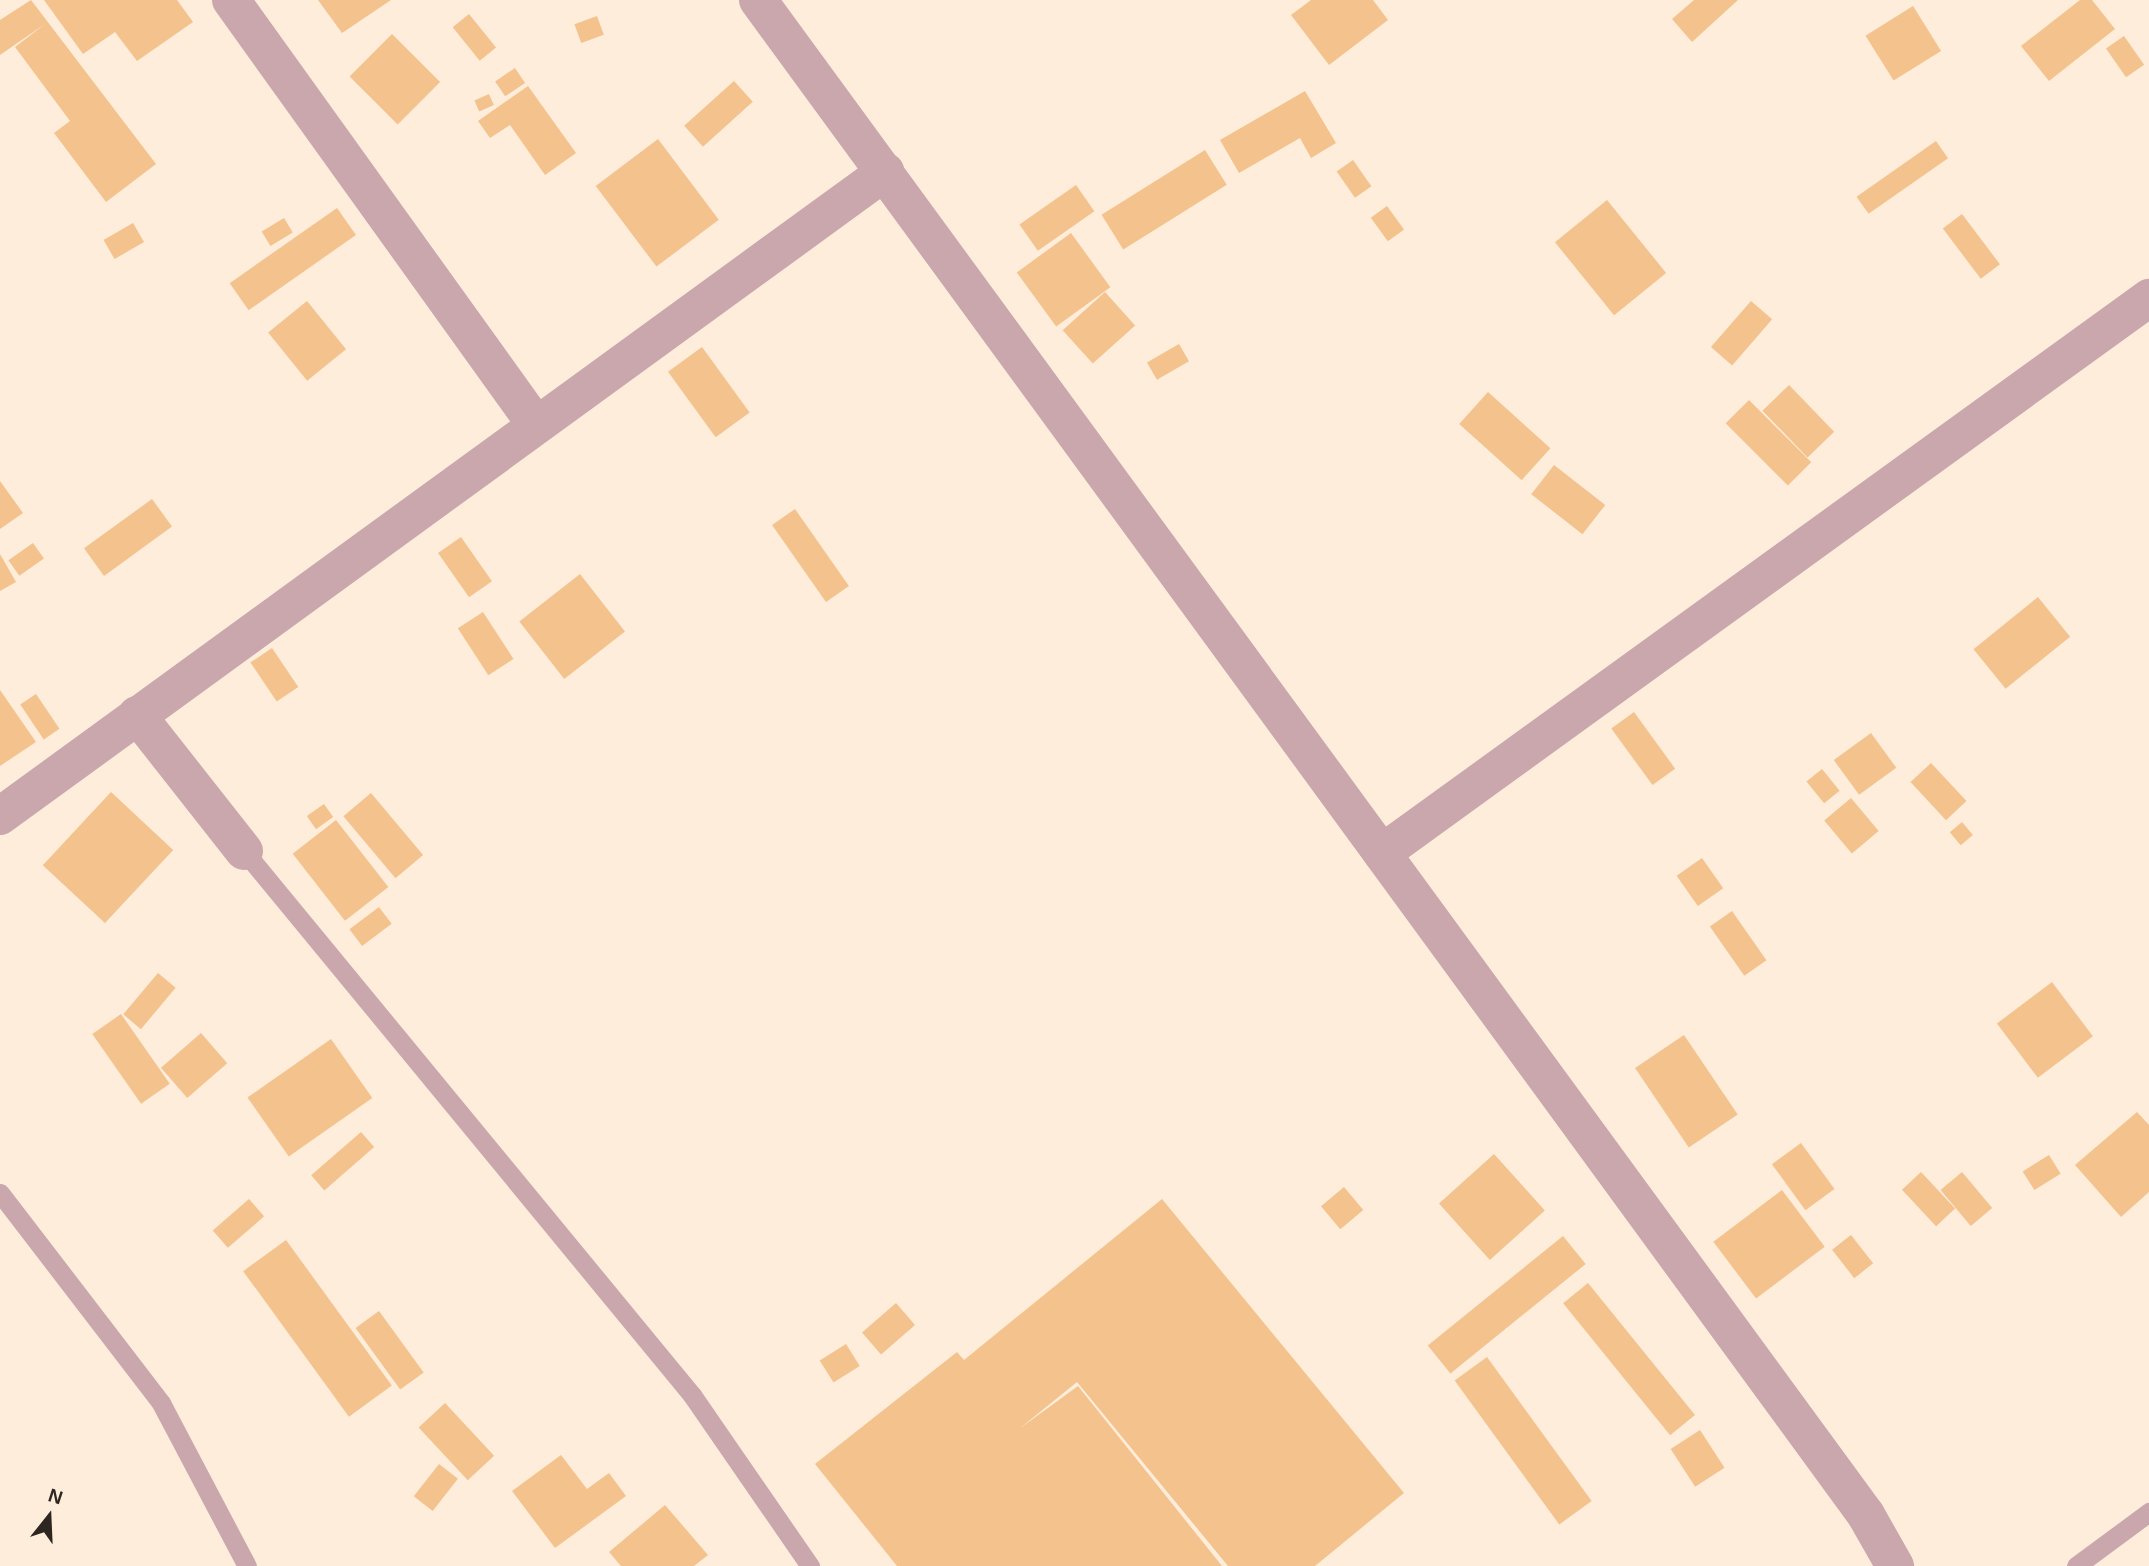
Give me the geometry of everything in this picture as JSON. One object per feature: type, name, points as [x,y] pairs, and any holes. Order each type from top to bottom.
[{"type":"street","points":[[231,0],[536,425]]},
{"type":"street","points":[[758,0],[1866,1515],[1895,1566]]},
{"type":"street","points":[[0,816],[885,172]]},
{"type":"street","points":[[1382,853],[2149,298]]},
{"type":"street","points":[[137,715],[244,851]]},
{"type":"lane","points":[[244,851],[692,1395],[810,1566]]},
{"type":"lane","points":[[0,1193],[161,1403],[247,1566]]},
{"type":"lane","points":[[2076,1566],[2149,1511]]},
{"type":"building","points":[[31,0],[156,164],[106,202],[54,133],[70,121],[15,47],[45,24],[0,55],[0,20]]},
{"type":"building","points":[[44,0],[177,0],[193,22],[137,61],[115,32],[83,54]]},
{"type":"building","points":[[318,0],[391,0],[342,33]]},
{"type":"building","points":[[1311,0],[1373,0],[1388,20],[1329,65],[1291,15]]},
{"type":"building","points":[[1694,0],[1738,0],[1692,42],[1672,19]]},
{"type":"building","points":[[2080,0],[2092,0],[2115,29],[2049,81],[2021,46]]},
{"type":"building","points":[[1913,6],[1941,51],[1894,81],[1866,36]]},
{"type":"building","points":[[469,14],[496,47],[480,61],[453,27]]},
{"type":"building","points":[[597,16],[604,35],[581,43],[574,24]]},
{"type":"building","points":[[392,34],[440,82],[398,125],[350,76]]},
{"type":"building","points":[[2124,36],[2144,65],[2126,77],[2106,49]]},
{"type":"building","points":[[515,68],[525,83],[505,96],[495,81]]},
{"type":"building","points":[[734,81],[753,102],[703,147],[684,126]]},
{"type":"building","points":[[528,86],[576,153],[545,175],[510,125],[490,138],[478,121]]},
{"type":"building","points":[[1305,91],[1336,143],[1311,158],[1300,138],[1239,173],[1220,140]]},
{"type":"building","points":[[489,94],[494,105],[479,111],[474,101]]},
{"type":"building","points":[[658,139],[719,220],[656,267],[596,186]]},
{"type":"building","points":[[1936,141],[1948,158],[1869,214],[1857,197]]},
{"type":"building","points":[[1205,150],[1227,185],[1123,249],[1102,215]]},
{"type":"building","points":[[1353,160],[1371,186],[1355,198],[1337,171]]},
{"type":"building","points":[[1076,185],[1094,211],[1038,251],[1019,225]]},
{"type":"building","points":[[1607,200],[1666,273],[1614,315],[1555,242]]},
{"type":"building","points":[[1387,206],[1404,229],[1388,241],[1371,218]]},
{"type":"building","points":[[337,208],[356,235],[249,310],[230,283]]},
{"type":"building","points":[[1962,214],[2000,264],[1981,279],[1943,228]]},
{"type":"building","points":[[284,218],[293,233],[270,246],[262,231]]},
{"type":"building","points":[[133,223],[144,242],[115,259],[104,240]]},
{"type":"building","points":[[1071,233],[1110,287],[1056,327],[1017,272]]},
{"type":"building","points":[[1105,292],[1135,325],[1093,364],[1063,330]]},
{"type":"building","points":[[307,301],[346,349],[307,381],[268,332]]},
{"type":"building","points":[[1751,301],[1772,319],[1732,365],[1711,347]]},
{"type":"building","points":[[1179,344],[1189,361],[1157,380],[1147,363]]},
{"type":"building","points":[[702,347],[750,413],[716,437],[668,372]]},
{"type":"building","points":[[1789,385],[1834,432],[1808,457],[1762,411]]},
{"type":"building","points":[[1488,392],[1550,448],[1522,480],[1459,424]]},
{"type":"building","points":[[1749,400],[1811,462],[1788,486],[1726,423]]},
{"type":"building","points":[[1554,465],[1605,505],[1582,534],[1531,494]]},
{"type":"building","points":[[0,481],[23,513],[0,529]]},
{"type":"building","points":[[152,499],[172,527],[104,576],[84,548]]},
{"type":"building","points":[[795,509],[849,586],[826,602],[772,525]]},
{"type":"building","points":[[461,537],[492,581],[469,597],[438,553]]},
{"type":"building","points":[[33,543],[44,559],[19,576],[8,560]]},
{"type":"building","points":[[0,554],[16,582],[0,591]]},
{"type":"building","points":[[580,574],[625,632],[564,679],[519,621]]},
{"type":"building","points":[[2038,597],[2070,637],[2006,689],[1973,649]]},
{"type":"building","points":[[483,612],[513,659],[488,675],[458,628]]},
{"type":"building","points":[[272,648],[298,687],[277,702],[250,663]]},
{"type":"building","points":[[0,690],[36,742],[0,766]]},
{"type":"building","points":[[36,694],[59,729],[44,739],[20,705]]},
{"type":"building","points":[[1634,712],[1675,769],[1652,785],[1611,728]]},
{"type":"building","points":[[1871,733],[1896,768],[1859,795],[1834,760]]},
{"type":"building","points":[[1931,763],[1966,801],[1946,820],[1911,782]]},
{"type":"building","points":[[1822,769],[1840,791],[1824,803],[1806,782]]},
{"type":"building","points":[[111,792],[173,850],[105,923],[43,865]]},
{"type":"building","points":[[371,793],[423,855],[395,878],[343,816]]},
{"type":"building","points":[[1851,798],[1879,831],[1852,853],[1824,820]]},
{"type":"building","points":[[324,804],[333,817],[316,829],[307,816]]},
{"type":"building","points":[[336,820],[388,887],[345,921],[293,854]]},
{"type":"building","points":[[1962,822],[1973,835],[1961,845],[1950,832]]},
{"type":"building","points":[[1702,858],[1723,888],[1698,906],[1677,876]]},
{"type":"building","points":[[379,907],[392,924],[362,946],[349,929]]},
{"type":"building","points":[[1732,911],[1766,960],[1744,976],[1710,926]]},
{"type":"building","points":[[158,973],[176,988],[141,1029],[123,1014]]},
{"type":"building","points":[[2052,982],[2093,1036],[2038,1078],[1997,1024]]},
{"type":"building","points":[[121,1014],[170,1084],[141,1104],[92,1034]]},
{"type":"building","points":[[201,1033],[227,1063],[187,1098],[161,1068]]},
{"type":"building","points":[[1684,1035],[1738,1115],[1689,1148],[1635,1068]]},
{"type":"building","points":[[331,1039],[372,1098],[289,1156],[247,1098]]},
{"type":"building","points":[[2137,1112],[2149,1125],[2149,1192],[2121,1217],[2075,1165]]},
{"type":"building","points":[[361,1132],[374,1147],[324,1190],[311,1175]]},
{"type":"building","points":[[1801,1143],[1835,1189],[1805,1210],[1772,1164]]},
{"type":"building","points":[[1494,1154],[1545,1210],[1490,1260],[1439,1204]]},
{"type":"building","points":[[2049,1155],[2061,1174],[2034,1190],[2023,1171]]},
{"type":"building","points":[[1921,1172],[1955,1209],[1936,1226],[1902,1190]]},
{"type":"building","points":[[1962,1172],[1992,1208],[1971,1226],[1941,1190]]},
{"type":"building","points":[[1344,1187],[1363,1210],[1340,1229],[1321,1206]]},
{"type":"building","points":[[1782,1190],[1825,1247],[1756,1298],[1713,1242]]},
{"type":"building","points":[[249,1199],[264,1216],[228,1248],[213,1230]]},
{"type":"building","points":[[1162,1199],[1404,1493],[1315,1566],[1228,1566],[1077,1382],[1019,1429],[1078,1386],[1222,1566],[897,1566],[815,1464],[957,1352],[964,1360]]},
{"type":"building","points":[[1851,1235],[1873,1263],[1854,1278],[1832,1250]]},
{"type":"building","points":[[1563,1236],[1586,1264],[1450,1373],[1428,1346]]},
{"type":"building","points":[[286,1240],[392,1386],[349,1417],[243,1271]]},
{"type":"building","points":[[1588,1283],[1695,1415],[1670,1435],[1563,1303]]},
{"type":"building","points":[[896,1303],[915,1325],[881,1354],[862,1333]]},
{"type":"building","points":[[379,1311],[424,1372],[400,1390],[356,1328]]},
{"type":"building","points":[[846,1344],[860,1366],[833,1382],[820,1360]]},
{"type":"building","points":[[1487,1357],[1592,1501],[1559,1525],[1455,1381]]},
{"type":"building","points":[[445,1403],[494,1456],[468,1480],[419,1428]]},
{"type":"building","points":[[1700,1430],[1725,1468],[1695,1487],[1671,1449]]},
{"type":"building","points":[[561,1455],[587,1489],[609,1473],[626,1496],[555,1548],[512,1491]]},
{"type":"building","points":[[439,1464],[458,1479],[433,1511],[414,1496]]},
{"type":"building","points":[[665,1505],[708,1555],[694,1566],[621,1566],[609,1552]]}]
